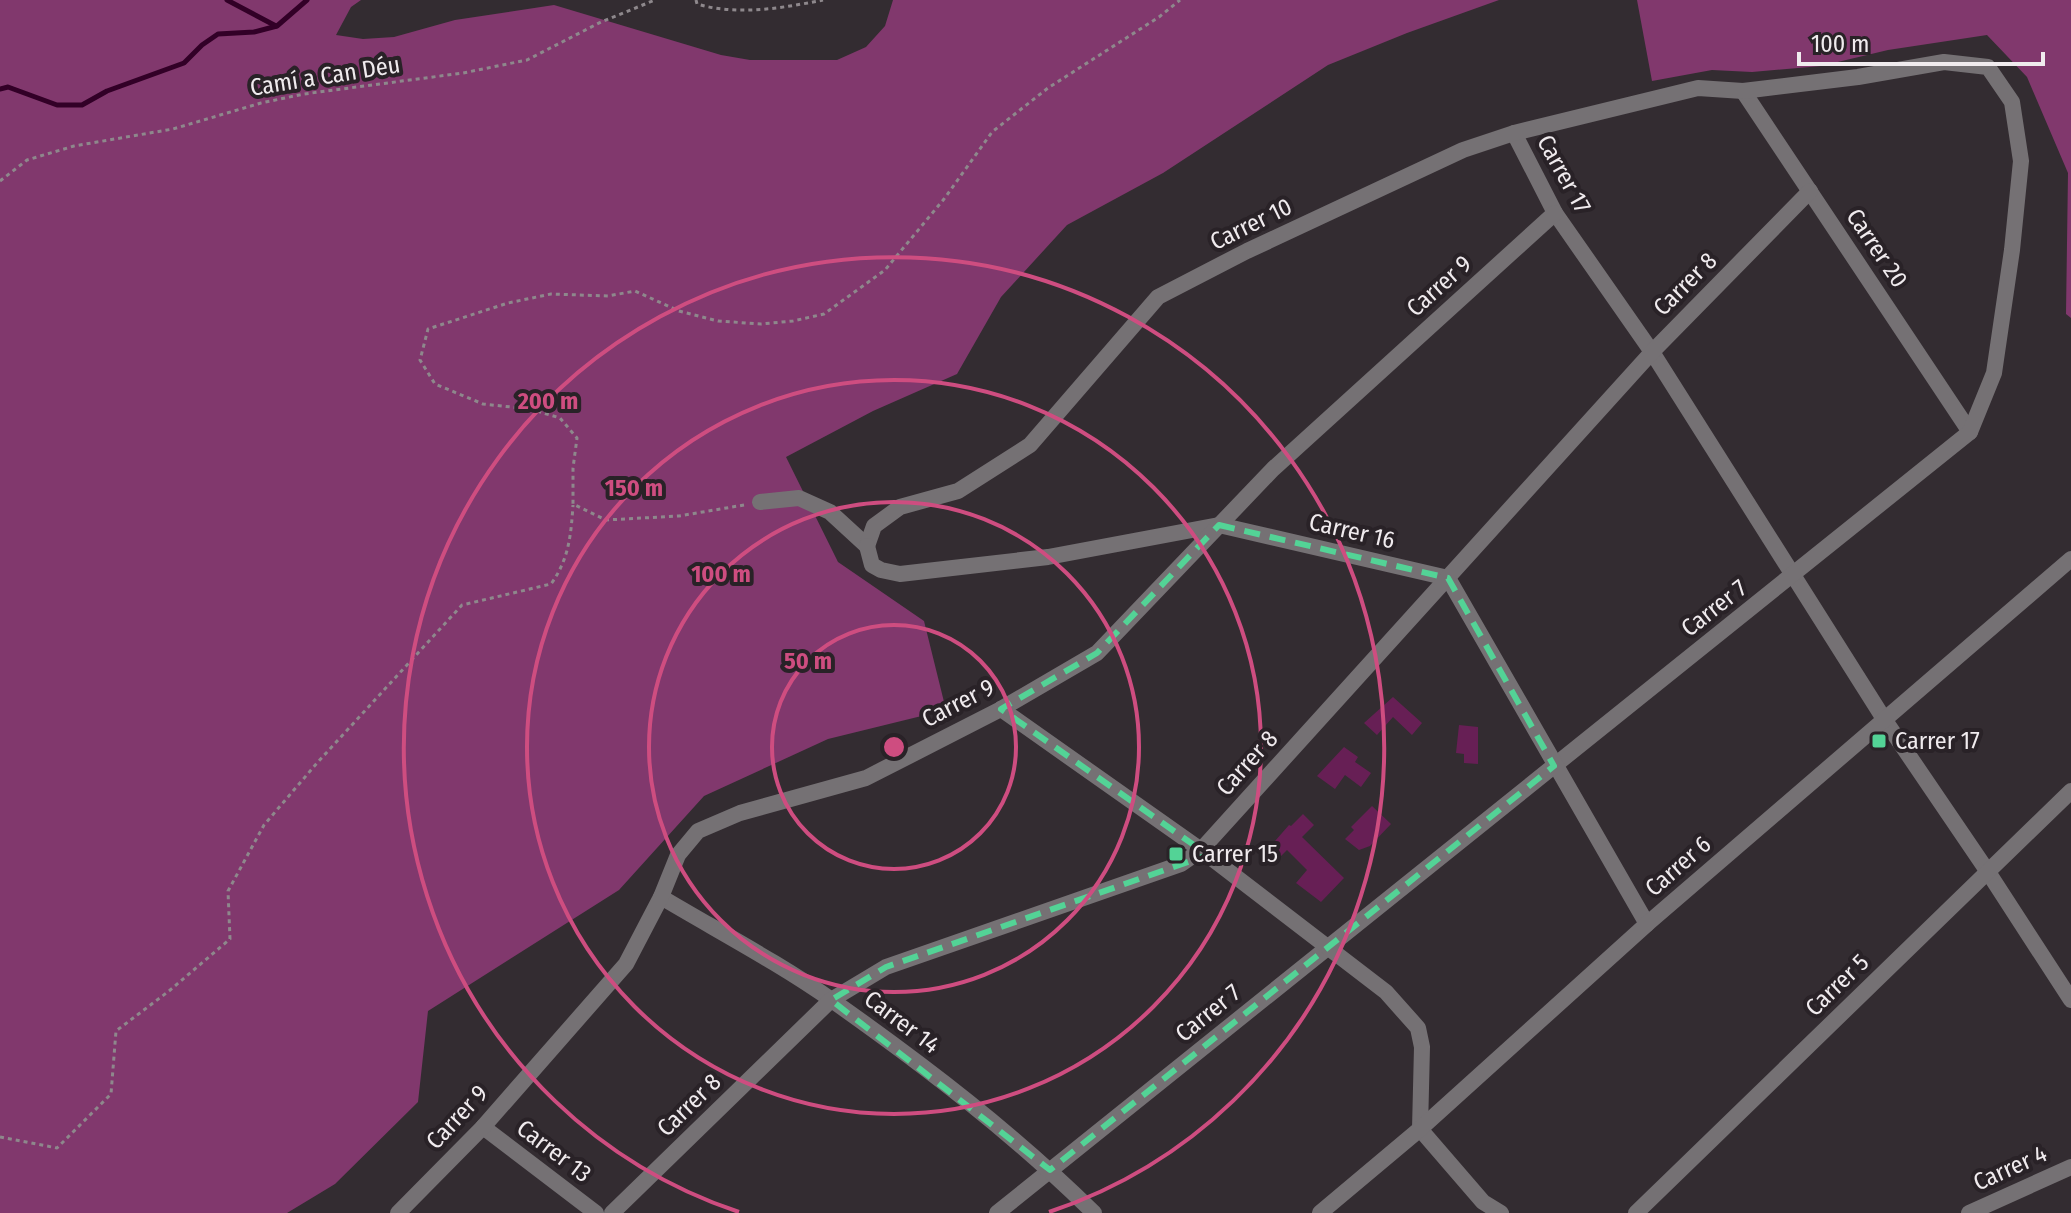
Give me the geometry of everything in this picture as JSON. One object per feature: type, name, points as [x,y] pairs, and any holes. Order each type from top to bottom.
[{"type":"street","name":"Carrer 7","points":[[997,1213],[1970,432],[1994,373],[2012,250],[2021,161],[2012,102],[1988,67],[1944,62],[1858,77],[1743,91]]},
{"type":"street","name":"Carrer 10","points":[[867,546],[874,526],[900,507],[958,491],[1030,445],[1158,297],[1247,251],[1463,150],[1514,133],[1698,88],[1743,91]]},
{"type":"street","name":"Carrer 20","points":[[1743,91],[1970,432]]},
{"type":"street","name":"Carrer 17","points":[[1514,133],[1555,213],[1652,352],[1884,719],[2071,1000]]},
{"type":"street","name":"Carrer 8","points":[[612,1213],[831,1000],[886,967],[1181,864],[1201,850],[1652,352],[1810,191]]},
{"type":"street","name":"Carrer 9","points":[[398,1213],[483,1127],[626,964],[661,897],[678,855],[698,831],[740,813],[866,778],[1001,709],[1097,653],[1273,469],[1555,213]]},
{"type":"street","points":[[760,502],[799,498],[830,512],[867,546]]},
{"type":"street","name":"Carrer 16","points":[[867,546],[872,565],[900,574],[1048,557],[1219,525],[1448,578]]},
{"type":"street","name":"Carrer 6","points":[[1320,1213],[1420,1129],[1647,924],[2071,559]]},
{"type":"street","points":[[1448,578],[1647,924]]},
{"type":"street","points":[[1001,709],[1201,850],[1386,992],[1418,1028],[1422,1047],[1420,1129],[1483,1202],[1501,1213]]},
{"type":"street","name":"Carrer 5","points":[[1636,1213],[2071,791]]},
{"type":"street","name":"Carrer 14","points":[[661,897],[831,1000],[992,1119],[1094,1213]]},
{"type":"street","name":"Carrer 13","points":[[483,1127],[596,1213]]},
{"type":"street","name":"Carrer 4","points":[[1969,1213],[2071,1167]]},
{"type":"path","name":"Camí a Can Déu","points":[[0,181],[27,160],[74,146],[173,129],[261,103],[304,94],[463,73],[527,60],[601,22],[655,0]]},
{"type":"path","points":[[696,0],[697,4],[708,8],[742,10],[823,0]]},
{"type":"path","points":[[0,1137],[57,1148],[111,1094],[116,1031],[230,939],[228,891],[264,825],[317,763],[462,605],[551,584],[563,566],[570,545],[577,438],[560,418],[530,409],[483,404],[435,384],[420,360],[428,329],[508,303],[551,294],[608,296],[635,291],[679,311],[718,321],[761,324],[824,314],[885,270],[944,199],[992,132],[1048,88],[1159,17],[1180,0]]},
{"type":"path","points":[[573,504],[606,520],[679,516],[760,502]]},
{"type":"highlighted area","points":[[1219,525],[1448,578],[1554,766],[1050,1170],[831,1000],[886,967],[1208,855],[1001,709],[1097,653]]},
{"type":"shaded area","points":[[0,0],[361,0],[351,7],[336,35],[363,39],[394,37],[455,20],[554,5],[721,55],[750,60],[837,60],[866,47],[885,26],[893,0],[1499,0],[1328,65],[1163,173],[1067,225],[1001,297],[957,374],[873,411],[786,457],[838,562],[924,621],[946,710],[828,739],[704,796],[619,890],[428,1011],[418,1102],[335,1184],[287,1213],[0,1213]]},
{"type":"shaded area","points":[[1637,0],[2071,0],[2071,318],[2066,314],[2068,173],[2027,77],[1987,35],[1888,50],[1821,66],[1752,72],[1712,70],[1652,81]]},
{"type":"building","points":[[1393,697],[1422,723],[1412,735],[1393,717],[1377,735],[1364,723]]},
{"type":"building","points":[[1459,725],[1478,727],[1478,764],[1464,763],[1464,754],[1456,753]]},
{"type":"building","points":[[1344,747],[1358,757],[1355,762],[1371,773],[1361,787],[1345,775],[1335,789],[1317,776]]},
{"type":"building","points":[[1372,806],[1391,824],[1370,846],[1359,850],[1345,839],[1354,830],[1351,827]]},
{"type":"building","points":[[1303,814],[1314,825],[1302,837],[1344,878],[1321,902],[1296,883],[1307,870],[1287,850],[1272,865],[1262,856]]},
{"type":"waterway","points":[[227,0],[276,26]]},
{"type":"waterway","points":[[0,89],[8,87],[57,105],[82,105],[107,91],[184,63],[218,34],[254,32],[277,26],[307,0]]},
{"type":"place","name":"Carrer 17","points":[[1879,741]]},
{"type":"place","name":"Carrer 15","points":[[1176,854]]}]
